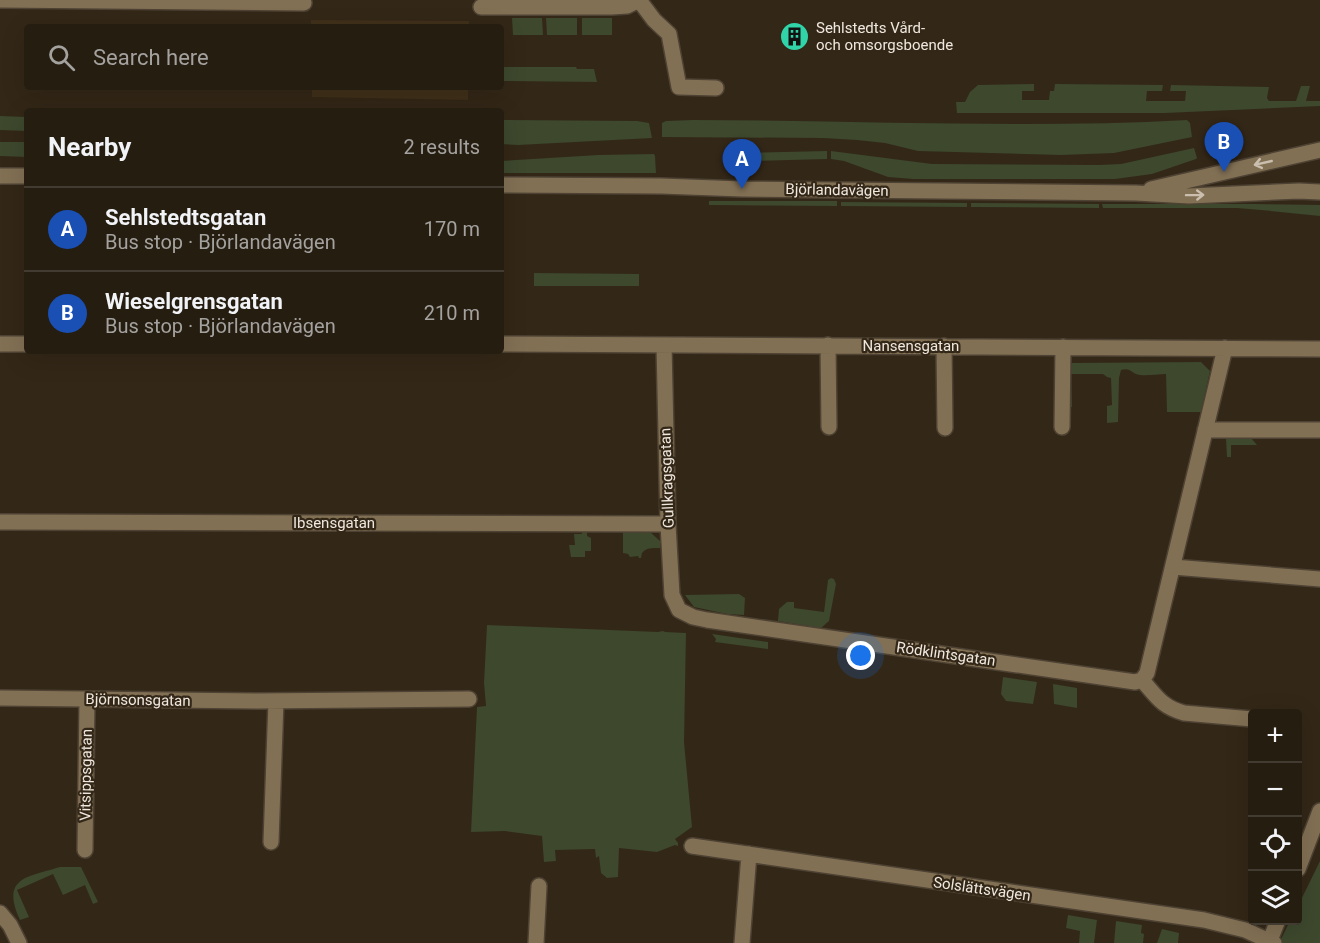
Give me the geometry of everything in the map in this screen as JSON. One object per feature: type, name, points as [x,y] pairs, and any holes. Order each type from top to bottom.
[{"type":"street","points":[[0,0],[304,3]]},
{"type":"street","points":[[481,7],[612,7],[627,6],[639,0],[654,20],[669,34],[679,87],[716,88]]},
{"type":"street","name":"Björlandavägen","points":[[1136,193],[1320,150]]},
{"type":"street","points":[[0,176],[24,176]]},
{"type":"street","name":"Björlandavägen","points":[[504,185],[1136,193],[1189,196],[1320,192]]},
{"type":"street","points":[[0,344],[24,344]]},
{"type":"street","name":"Nansensgatan","points":[[504,344],[1320,349]]},
{"type":"street","name":"Gullkragsgatan","points":[[664,345],[672,596],[680,610]]},
{"type":"street","points":[[828,345],[829,427]]},
{"type":"street","points":[[944,346],[945,428]]},
{"type":"street","points":[[1062,427],[1063,347]]},
{"type":"street","points":[[1225,348],[1147,673],[1142,680],[1165,706],[1174,710],[1184,713],[1248,719]]},
{"type":"street","points":[[1205,430],[1320,430]]},
{"type":"street","name":"Ibsensgatan","points":[[0,522],[668,524]]},
{"type":"street","points":[[1173,567],[1320,579]]},
{"type":"street","name":"Rödklintsgatan","points":[[680,610],[693,617],[716,621],[1133,682],[1142,680]]},
{"type":"street","name":"Björnsonsgatan","points":[[0,698],[276,701],[469,699]]},
{"type":"street","name":"Vitsippsgatan","points":[[85,849],[87,700]]},
{"type":"street","points":[[271,842],[276,701]]},
{"type":"street","points":[[1302,858],[1320,811]]},
{"type":"street","name":"Solslättsvägen","points":[[692,846],[1204,920],[1245,930],[1271,942]]},
{"type":"street","points":[[742,943],[749,854]]},
{"type":"street","points":[[536,943],[539,886]]},
{"type":"street","points":[[0,913],[10,925],[18,943]]},
{"type":"street","points":[[1271,942],[1277,925]]},
{"type":"shaded area","points":[[311,20],[469,21],[469,24],[311,24]]},
{"type":"shaded area","points":[[312,90],[468,90],[468,100],[312,97]]},
{"type":"green space","points":[[512,18],[542,18],[543,35],[513,35]]},
{"type":"green space","points":[[546,18],[577,18],[577,35],[547,35]]},
{"type":"green space","points":[[582,18],[612,18],[612,35],[582,35]]},
{"type":"green space","points":[[504,67],[594,69],[597,82],[504,81]]},
{"type":"green space","points":[[1034,84],[1034,91],[1022,91],[1022,100],[1049,100],[1050,91],[1054,91],[1055,84],[1163,85],[1162,91],[1147,91],[1146,101],[1185,101],[1186,91],[1170,91],[1171,85],[1269,87],[1267,98],[1269,101],[1296,101],[1301,86],[1310,86],[1306,101],[1320,101],[1320,106],[1165,113],[957,113],[956,102],[965,102],[970,92],[978,85]]},
{"type":"green space","points":[[0,116],[24,117],[24,131],[0,130]]},
{"type":"green space","points":[[504,120],[637,121],[649,123],[652,138],[504,144]]},
{"type":"green space","points":[[693,120],[1064,124],[1187,120],[1190,123],[1192,137],[1114,153],[1061,155],[918,151],[885,143],[823,138],[662,137],[662,123]]},
{"type":"green space","points":[[0,142],[24,142],[24,157],[0,156]]},
{"type":"green space","points":[[1194,148],[1196,159],[1152,174],[1115,179],[913,179],[888,177],[844,161],[831,159],[831,151],[932,164],[1099,165],[1121,164]]},
{"type":"green space","points":[[827,151],[827,159],[739,160],[740,153]]},
{"type":"green space","points":[[654,154],[656,173],[504,173],[504,161]]},
{"type":"green space","points":[[709,201],[837,201],[837,206],[709,205]]},
{"type":"green space","points":[[841,202],[967,203],[967,207],[841,206]]},
{"type":"green space","points":[[971,203],[1099,204],[1099,208],[971,207]]},
{"type":"green space","points":[[1102,204],[1320,205],[1320,216],[1237,208],[1103,208]]},
{"type":"green space","points":[[534,273],[639,274],[639,286],[534,286]]},
{"type":"green space","points":[[1201,362],[1210,371],[1201,412],[1167,412],[1166,374],[1140,375],[1127,369],[1121,370],[1119,378],[1118,422],[1107,423],[1107,406],[1112,405],[1111,378],[1103,374],[1071,374],[1072,407],[1067,406],[1067,369],[1072,363]]},
{"type":"green space","points":[[1251,438],[1257,445],[1231,445],[1231,457],[1227,457],[1226,439]]},
{"type":"green space","points":[[582,530],[587,531],[587,536],[591,538],[591,551],[585,551],[585,557],[571,557],[569,545],[575,545],[574,534],[582,534]]},
{"type":"green space","points":[[623,531],[649,531],[660,541],[660,548],[646,550],[642,553],[641,558],[630,557],[623,553]]},
{"type":"green space","points":[[831,578],[836,584],[829,621],[821,628],[778,621],[779,609],[787,602],[794,602],[794,608],[824,612],[828,580]]},
{"type":"green space","points":[[739,594],[745,598],[744,615],[694,607],[685,595]]},
{"type":"green space","points":[[487,625],[686,633],[684,742],[692,827],[675,839],[678,846],[657,852],[619,848],[618,877],[607,878],[601,873],[599,856],[596,858],[595,849],[555,850],[556,861],[544,862],[542,836],[505,831],[471,832],[477,707],[486,706],[484,683]]},
{"type":"green space","points":[[712,634],[768,642],[768,649],[715,642],[716,639]]},
{"type":"green space","points":[[1003,677],[1037,682],[1033,704],[1006,701],[1001,694]]},
{"type":"green space","points":[[1053,684],[1077,688],[1077,708],[1054,704]]},
{"type":"green space","points":[[1320,861],[1320,943],[1279,943],[1288,925],[1302,925],[1302,898]]},
{"type":"green space","points":[[60,867],[81,867],[98,902],[93,904],[85,885],[63,895],[53,874],[17,890],[29,917],[20,920],[13,895],[15,887],[20,881],[37,873]]},
{"type":"green space","points":[[1068,915],[1097,920],[1094,943],[1079,943],[1080,931],[1066,928]]},
{"type":"green space","points":[[1116,921],[1142,925],[1143,943],[1114,943]]},
{"type":"green space","points":[[1162,929],[1179,933],[1178,943],[1157,943]]},
{"type":"place","name":"Sehlstedts Vård- och omsorgsboende","points":[[795,37]]},
{"type":"place","name":"Wieselgrensgatan","points":[[1224,172]]},
{"type":"place","name":"Sehlstedtsgatan","points":[[742,189]]}]
